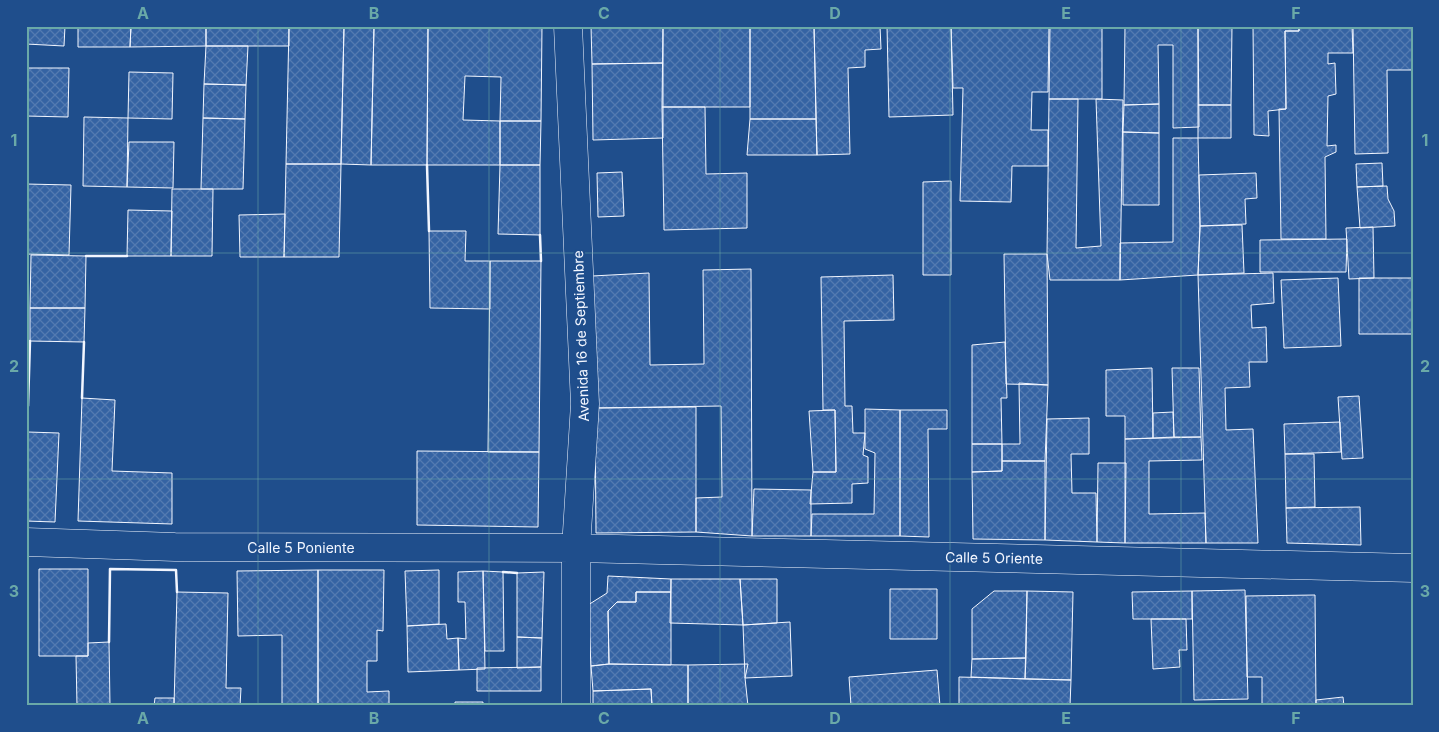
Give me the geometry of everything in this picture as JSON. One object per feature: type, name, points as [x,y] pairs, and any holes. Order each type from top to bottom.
[{"type":"street","name":"Avenida 16 de Septiembre","points":[[568,26],[586,404],[576,548],[576,706]]},
{"type":"street","name":"Calle 5 Poniente","points":[[26,542],[185,547],[576,548]]},
{"type":"street","name":"Calle 5 Oriente","points":[[576,548],[1413,568]]},
{"type":"building","points":[[26,26],[65,26],[64,46],[26,44]]},
{"type":"building","points":[[78,26],[131,26],[130,47],[78,47]]},
{"type":"building","points":[[131,26],[206,26],[206,46],[130,47]]},
{"type":"building","points":[[206,26],[289,26],[289,46],[206,46]]},
{"type":"building","points":[[289,26],[344,26],[341,164],[286,164]]},
{"type":"building","points":[[344,26],[374,26],[371,165],[341,164]]},
{"type":"building","points":[[374,26],[428,26],[427,165],[371,165]]},
{"type":"building","points":[[428,26],[542,26],[541,121],[500,121],[500,165],[427,165]],"holes":[[[465,76],[501,77],[500,121],[463,120]]]},
{"type":"building","points":[[591,26],[663,26],[663,63],[592,64]]},
{"type":"building","points":[[663,26],[750,26],[750,107],[662,107]]},
{"type":"building","points":[[750,26],[814,26],[816,119],[750,119]]},
{"type":"building","points":[[814,26],[880,26],[881,49],[865,50],[865,67],[848,68],[850,154],[817,155]]},
{"type":"building","points":[[887,26],[951,26],[953,115],[889,117]]},
{"type":"building","points":[[951,26],[1049,26],[1048,92],[1032,92],[1031,130],[1048,130],[1048,166],[1012,166],[1011,202],[960,201],[963,88],[953,88]]},
{"type":"building","points":[[1050,26],[1102,26],[1102,99],[1049,99]]},
{"type":"building","points":[[1125,26],[1198,26],[1199,127],[1173,128],[1173,45],[1158,45],[1159,104],[1124,105]]},
{"type":"building","points":[[1198,26],[1232,26],[1231,105],[1198,105]]},
{"type":"building","points":[[1253,26],[1299,26],[1299,31],[1285,31],[1286,109],[1268,111],[1269,136],[1254,135]]},
{"type":"building","points":[[1299,26],[1352,26],[1353,53],[1328,53],[1328,64],[1335,63],[1336,94],[1328,96],[1327,146],[1336,145],[1336,152],[1325,157],[1326,239],[1281,239],[1279,109],[1286,109],[1285,31],[1299,31]]},
{"type":"building","points":[[1353,26],[1413,26],[1413,70],[1387,70],[1388,153],[1355,154]]},
{"type":"building","points":[[206,46],[248,46],[246,85],[204,84]]},
{"type":"building","points":[[663,63],[663,138],[593,140],[592,64]]},
{"type":"building","points":[[26,68],[69,68],[68,117],[26,116]]},
{"type":"building","points":[[129,72],[173,73],[172,119],[128,118]]},
{"type":"building","points":[[204,84],[246,85],[245,119],[203,118]]},
{"type":"building","points":[[1049,99],[1078,99],[1076,248],[1101,246],[1096,99],[1123,100],[1120,280],[1050,280],[1047,254]]},
{"type":"building","points":[[1159,104],[1159,133],[1123,132],[1124,105]]},
{"type":"building","points":[[1198,105],[1231,105],[1231,138],[1198,138]]},
{"type":"building","points":[[662,107],[705,107],[706,174],[747,173],[747,228],[664,230]]},
{"type":"building","points":[[84,117],[128,118],[127,187],[83,186]]},
{"type":"building","points":[[203,118],[245,119],[243,189],[201,189]]},
{"type":"building","points":[[750,119],[816,119],[817,155],[747,155]]},
{"type":"building","points":[[500,121],[541,121],[540,165],[500,165]]},
{"type":"building","points":[[1123,132],[1159,133],[1159,205],[1123,205]]},
{"type":"building","points":[[1173,138],[1198,138],[1200,226],[1198,275],[1120,280],[1120,243],[1173,242]]},
{"type":"building","points":[[129,142],[174,142],[173,188],[127,187]]},
{"type":"building","points":[[1382,163],[1383,186],[1357,187],[1356,164]]},
{"type":"building","points":[[286,164],[341,164],[339,257],[284,257]]},
{"type":"building","points":[[500,165],[540,165],[540,235],[498,234]]},
{"type":"building","points":[[622,172],[624,216],[598,217],[597,173]]},
{"type":"building","points":[[1256,173],[1257,198],[1245,199],[1246,224],[1200,226],[1199,175]]},
{"type":"building","points":[[951,181],[951,275],[923,275],[923,182]]},
{"type":"building","points":[[26,184],[71,185],[69,255],[26,254]]},
{"type":"building","points":[[1387,186],[1388,199],[1394,211],[1395,226],[1360,228],[1357,187]]},
{"type":"building","points":[[172,189],[213,189],[212,256],[171,256]]},
{"type":"building","points":[[128,210],[172,211],[171,256],[127,256]]},
{"type":"building","points":[[285,214],[284,257],[240,257],[239,215]]},
{"type":"building","points":[[1242,225],[1244,273],[1198,275],[1200,226]]},
{"type":"building","points":[[1373,227],[1374,278],[1349,279],[1346,228]]},
{"type":"building","points":[[429,231],[466,231],[465,261],[490,261],[490,309],[430,308]]},
{"type":"building","points":[[1347,239],[1346,272],[1260,272],[1260,240]]},
{"type":"building","points":[[1004,254],[1047,254],[1048,385],[1006,384]]},
{"type":"building","points":[[31,255],[86,256],[85,308],[30,308]]},
{"type":"building","points":[[490,261],[541,261],[539,452],[488,452]]},
{"type":"building","points":[[751,269],[752,536],[696,532],[696,498],[722,497],[721,406],[595,408],[592,276],[649,273],[650,365],[704,364],[703,270]]},
{"type":"building","points":[[1273,273],[1274,303],[1251,305],[1252,328],[1266,327],[1267,362],[1249,362],[1250,387],[1225,388],[1226,430],[1253,429],[1258,543],[1206,543],[1198,275]]},
{"type":"building","points":[[893,275],[894,320],[844,321],[845,406],[852,406],[853,433],[865,433],[863,455],[868,457],[868,483],[852,484],[852,503],[810,504],[813,472],[836,472],[835,410],[823,410],[821,277]]},
{"type":"building","points":[[1338,278],[1341,346],[1284,348],[1281,280]]},
{"type":"building","points":[[1359,278],[1413,278],[1413,334],[1359,334]]},
{"type":"building","points":[[30,308],[85,308],[84,342],[30,341]]},
{"type":"building","points":[[1005,342],[1007,398],[1001,398],[1002,444],[972,444],[972,345]]},
{"type":"building","points":[[1152,368],[1153,438],[1125,439],[1125,416],[1106,416],[1106,370]]},
{"type":"building","points":[[1172,368],[1199,368],[1201,437],[1174,437]]},
{"type":"building","points":[[1019,383],[1048,385],[1045,461],[1002,461],[1002,444],[1020,444]]},
{"type":"building","points":[[1359,396],[1363,458],[1342,459],[1338,397]]},
{"type":"building","points":[[82,398],[115,400],[112,471],[172,473],[172,524],[78,521]]},
{"type":"building","points":[[26,403],[28,403],[27,477],[26,477]]},
{"type":"building","points":[[696,407],[696,532],[596,533],[595,408]]},
{"type":"building","points":[[865,409],[900,410],[900,536],[811,536],[812,514],[874,514],[875,453],[865,449]]},
{"type":"building","points":[[835,410],[836,472],[813,472],[809,411]]},
{"type":"building","points":[[900,410],[947,410],[947,429],[928,429],[929,537],[900,536]]},
{"type":"building","points":[[1173,412],[1174,437],[1153,438],[1153,413]]},
{"type":"building","points":[[1089,418],[1089,454],[1071,454],[1072,493],[1096,493],[1097,542],[1045,540],[1047,419]]},
{"type":"building","points":[[1340,422],[1341,452],[1285,454],[1284,424]]},
{"type":"building","points":[[28,432],[59,433],[55,522],[26,521]]},
{"type":"building","points":[[1201,437],[1202,460],[1149,461],[1149,514],[1205,513],[1206,543],[1125,543],[1125,439]]},
{"type":"building","points":[[972,444],[1002,444],[1002,471],[972,472]]},
{"type":"building","points":[[417,451],[539,452],[538,527],[417,525]]},
{"type":"building","points":[[1285,454],[1314,454],[1315,507],[1286,508]]},
{"type":"building","points":[[1002,461],[1045,461],[1045,540],[973,539],[972,472],[1002,471]]},
{"type":"building","points":[[1098,463],[1126,463],[1125,543],[1097,542]]},
{"type":"building","points":[[754,489],[811,490],[811,536],[752,536]]},
{"type":"building","points":[[1360,507],[1361,545],[1287,543],[1286,508]]},
{"type":"building","points":[[39,569],[88,569],[88,656],[39,656]]},
{"type":"building","points":[[318,570],[384,570],[383,631],[377,630],[377,661],[367,661],[367,692],[389,691],[389,706],[318,706]]},
{"type":"building","points":[[318,570],[318,706],[282,706],[282,635],[238,636],[237,571]]},
{"type":"building","points":[[439,570],[439,624],[407,626],[405,571]]},
{"type":"building","points":[[483,571],[503,572],[504,651],[485,651]]},
{"type":"building","points":[[483,571],[485,669],[459,670],[458,638],[466,639],[465,602],[458,602],[458,572]]},
{"type":"building","points":[[544,572],[542,638],[517,637],[517,573]]},
{"type":"building","points":[[608,576],[671,579],[671,592],[636,592],[636,602],[617,602],[608,611],[609,664],[591,666],[588,605],[607,593]]},
{"type":"building","points":[[671,579],[740,579],[743,625],[670,623]]},
{"type":"building","points":[[740,579],[777,579],[777,623],[743,625]]},
{"type":"building","points":[[890,589],[937,589],[937,639],[890,639]]},
{"type":"building","points":[[1245,590],[1248,699],[1194,700],[1192,591]]},
{"type":"building","points":[[994,591],[1027,591],[1026,658],[972,659],[972,609]]},
{"type":"building","points":[[1027,591],[1073,592],[1071,680],[1025,679]]},
{"type":"building","points":[[1192,591],[1192,619],[1133,619],[1132,592]]},
{"type":"building","points":[[177,592],[228,593],[226,688],[241,688],[240,706],[174,706]]},
{"type":"building","points":[[636,592],[671,592],[671,665],[609,664],[608,611],[617,602],[636,602]]},
{"type":"building","points":[[1315,595],[1316,706],[1262,706],[1262,677],[1247,677],[1246,596]]},
{"type":"building","points":[[1151,619],[1186,619],[1187,650],[1179,650],[1180,667],[1153,669]]},
{"type":"building","points":[[790,622],[792,676],[745,678],[743,625]]},
{"type":"building","points":[[446,624],[447,639],[458,638],[459,670],[408,672],[407,626]]},
{"type":"building","points":[[517,637],[542,638],[541,667],[517,668]]},
{"type":"building","points":[[109,642],[110,706],[77,706],[76,656],[88,656],[88,643]]},
{"type":"building","points":[[1026,658],[1025,679],[971,677],[972,659]]},
{"type":"building","points":[[609,664],[688,665],[688,706],[652,706],[651,689],[593,691],[591,666]]},
{"type":"building","points":[[748,664],[745,678],[748,706],[688,706],[688,665]]},
{"type":"building","points":[[541,667],[541,691],[477,691],[477,668]]},
{"type":"building","points":[[937,670],[940,706],[851,706],[849,677]]},
{"type":"building","points":[[959,677],[1071,680],[1070,706],[959,706]]},
{"type":"building","points":[[651,689],[652,706],[593,706],[593,691]]},
{"type":"building","points":[[1343,697],[1344,706],[1316,706],[1316,700]]},
{"type":"building","points":[[155,698],[174,698],[174,706],[154,706]]},
{"type":"building","points":[[455,702],[483,702],[483,706],[455,706]]},
{"type":"wall","points":[[427,165],[429,231]]},
{"type":"wall","points":[[540,235],[541,261]]},
{"type":"wall","points":[[86,256],[127,256]]},
{"type":"wall","points":[[28,406],[30,341]]},
{"type":"wall","points":[[82,398],[84,342]]},
{"type":"wall","points":[[109,642],[110,569],[176,570],[177,592]]},
{"type":"wall","points":[[503,572],[517,573]]}]
